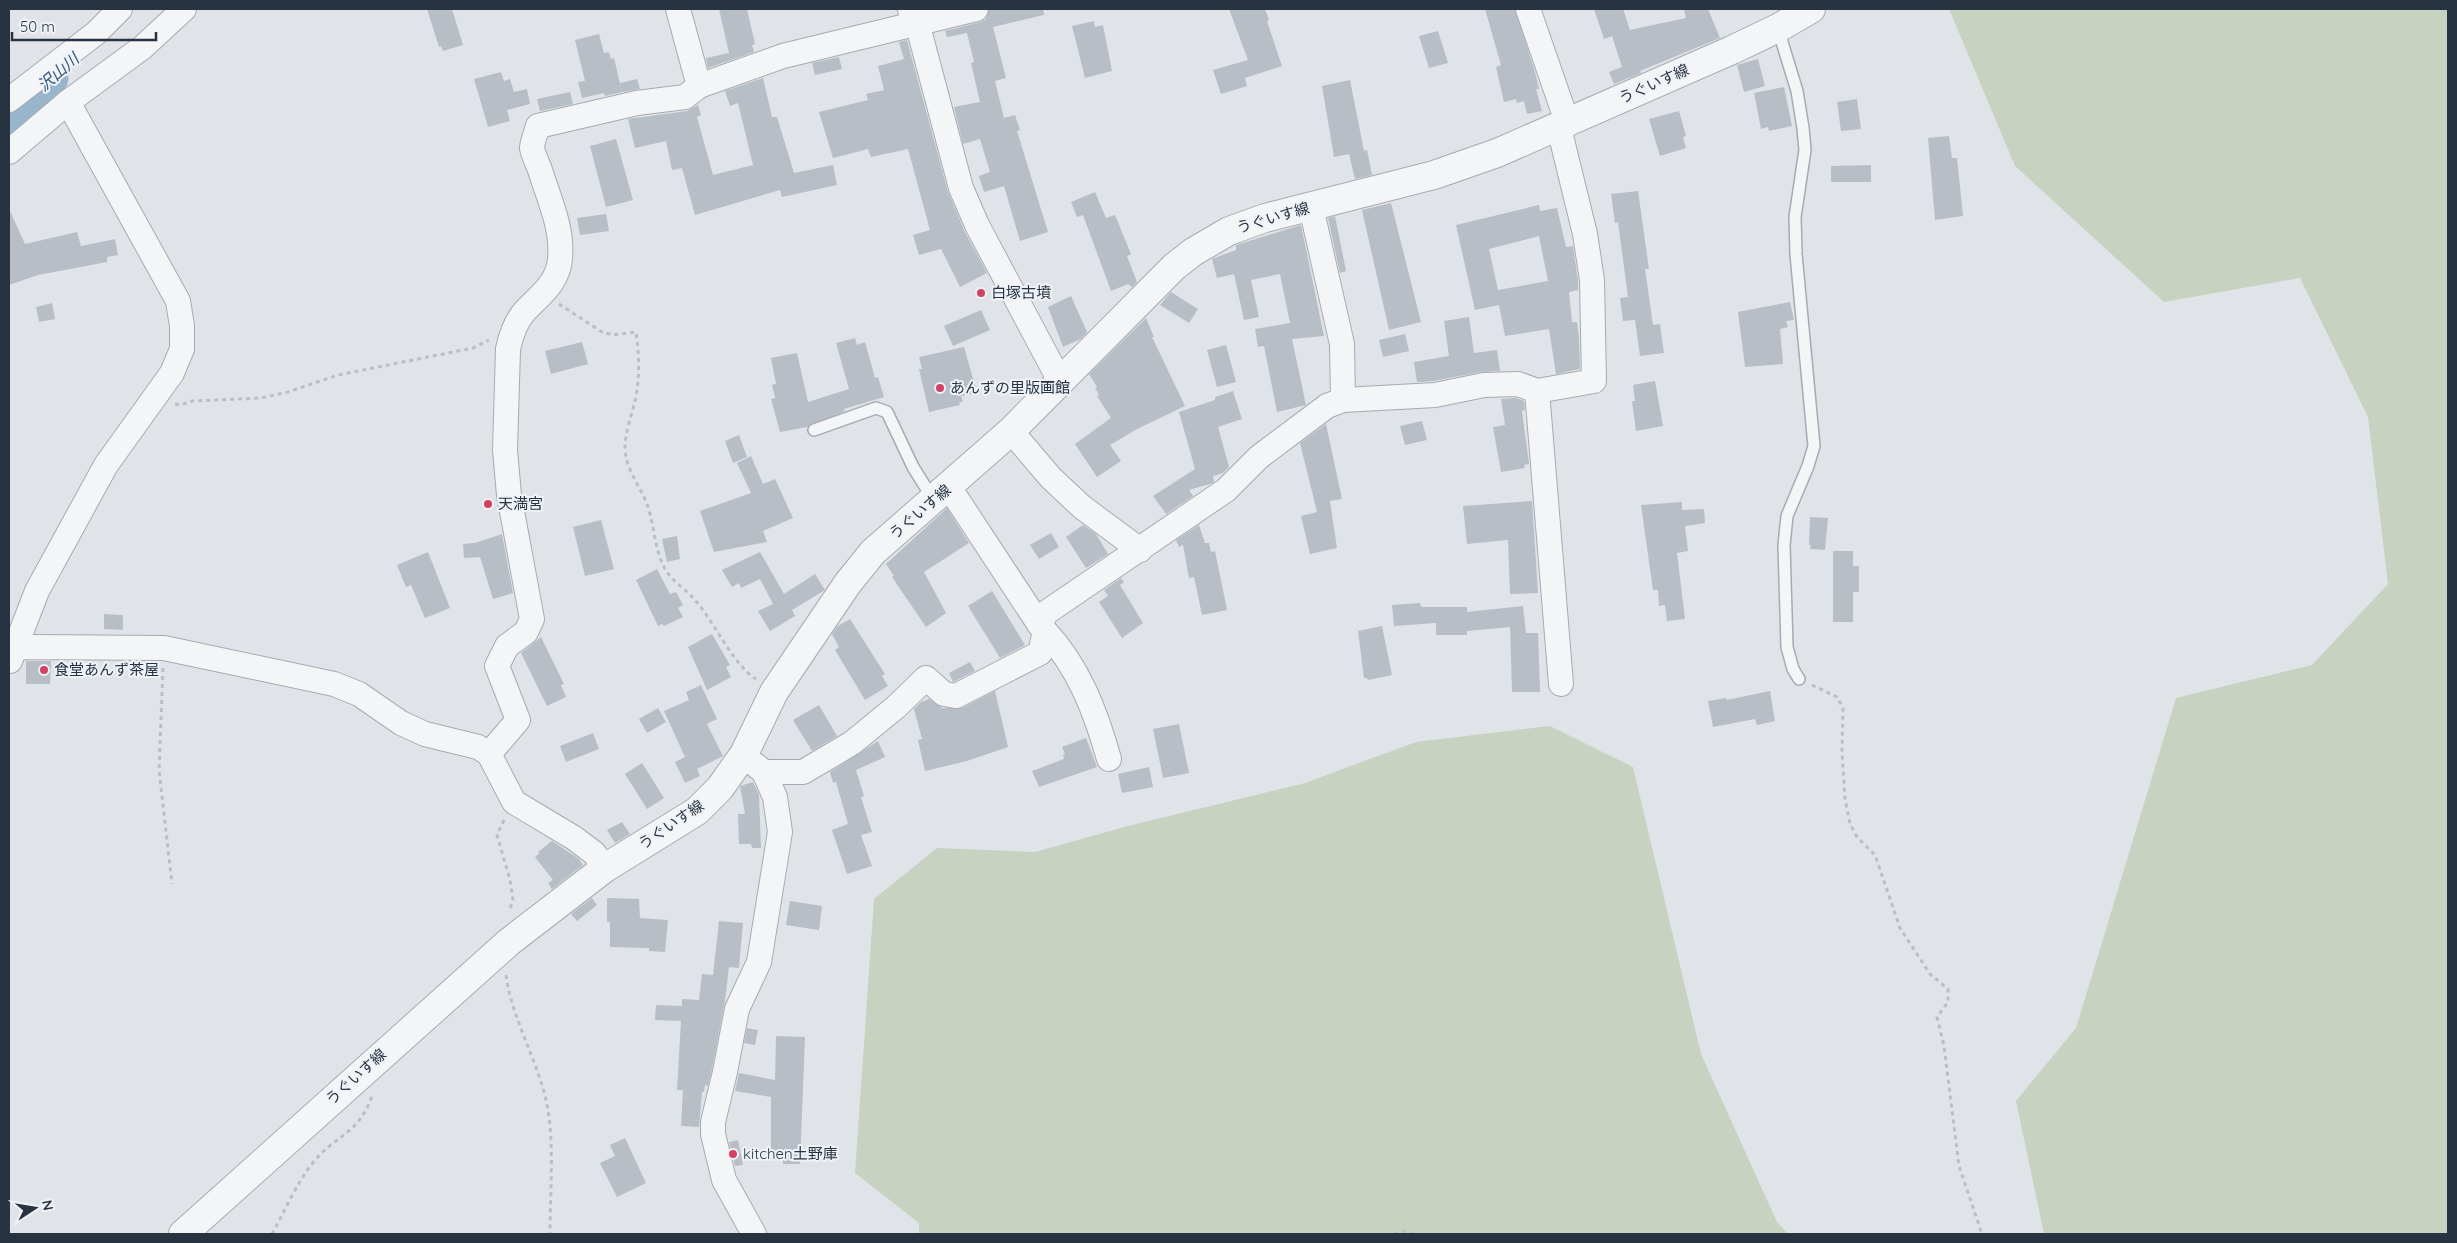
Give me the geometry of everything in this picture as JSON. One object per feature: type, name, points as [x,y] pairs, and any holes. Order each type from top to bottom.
[{"type":"street","points":[[9,100],[96,33],[120,9]]},
{"type":"street","points":[[9,152],[68,102],[143,47],[184,9]]},
{"type":"street","points":[[678,9],[699,86]]},
{"type":"street","points":[[489,754],[518,720],[497,666],[507,646],[526,632],[532,619],[509,495],[505,450],[508,349],[511,333],[525,312],[544,294],[554,279],[560,262],[559,226],[532,148],[538,126],[637,103],[684,97],[699,86],[783,56],[913,16],[976,9]]},
{"type":"street","points":[[764,772],[803,772],[852,743],[896,707],[926,678],[944,694],[956,696],[1040,653],[1042,628],[1047,612],[1226,490],[1259,457],[1307,419],[1327,406],[1344,400],[1435,395],[1484,385],[1518,384],[1537,391],[1594,381],[1592,280],[1585,234],[1561,136],[1564,113],[1554,79],[1528,9]]},
{"type":"street","name":"うぐいす線","points":[[182,1234],[506,944],[605,868],[697,811],[720,788],[744,754],[774,692],[848,582],[863,564],[874,552],[1011,431],[1061,383],[1174,267],[1193,252],[1229,231],[1265,218],[1434,175],[1489,156],[1778,28],[1810,9]]},
{"type":"street","points":[[913,16],[964,196],[976,226],[1061,383]]},
{"type":"street","points":[[68,102],[178,301],[182,326],[182,350],[172,373],[106,465],[37,592],[11,653],[164,648],[334,684],[358,694],[401,723],[426,734],[478,747],[489,754],[514,802],[574,838],[594,853],[605,868]]},
{"type":"street","points":[[1311,206],[1342,344],[1344,400]]},
{"type":"street","points":[[1537,391],[1561,684]]},
{"type":"street","points":[[1011,431],[1052,478],[1082,507],[1140,550]]},
{"type":"street","points":[[941,493],[1042,628],[1061,647],[1078,675],[1101,730],[1109,759]]},
{"type":"street","points":[[744,754],[764,772],[775,797],[780,832],[759,962],[736,1009],[725,1072],[713,1122],[713,1134],[724,1180],[754,1234]]},
{"type":"lane","points":[[1778,28],[1797,91],[1805,150],[1795,217],[1796,254],[1814,446],[1808,466],[1787,516],[1784,545],[1787,648],[1793,669],[1799,679]]},
{"type":"lane","points":[[814,430],[876,408],[887,412],[913,467],[941,493]]},
{"type":"path","points":[[544,294],[602,332],[613,335],[636,332],[639,355],[637,393],[625,448],[634,481],[646,501],[660,559],[668,574],[694,598],[717,627],[745,672],[774,692]]},
{"type":"path","points":[[154,397],[180,405],[192,401],[260,398],[288,392],[338,375],[473,348],[498,335],[511,333]]},
{"type":"path","points":[[164,648],[159,770],[172,884]]},
{"type":"path","points":[[1799,679],[1837,697],[1843,708],[1842,752],[1845,799],[1850,824],[1858,837],[1875,855],[1900,928],[1930,974],[1948,989],[1948,1002],[1937,1017],[1944,1046],[1959,1166],[1982,1234]]},
{"type":"path","points":[[514,802],[497,835],[510,880],[512,900],[501,932],[506,944],[509,995],[546,1099],[549,1130],[550,1234]]},
{"type":"path","points":[[272,1234],[312,1164],[326,1149],[355,1128],[366,1112],[372,1094],[368,1066]]},
{"type":"path","points":[[1394,1234],[1405,1231],[1413,1234]]},
{"type":"green space","points":[[1949,9],[2448,9],[2448,1234],[2044,1234],[2016,1101],[2076,1028],[2176,698],[2312,665],[2388,584],[2368,417],[2300,278],[2164,302],[2015,166]]},
{"type":"green space","points":[[1550,726],[1633,767],[1701,1054],[1777,1222],[1788,1234],[919,1234],[919,1223],[855,1173],[874,899],[937,848],[1035,852],[1128,826],[1305,783],[1416,742]]},
{"type":"building","points":[[427,9],[452,9],[463,45],[443,51],[441,46],[439,47]]},
{"type":"building","points":[[719,9],[747,9],[755,44],[752,45],[754,52],[708,68],[706,58],[729,53]]},
{"type":"building","points":[[989,9],[1043,9],[1044,15],[993,27],[1006,78],[995,81],[1004,118],[1015,115],[1020,130],[1017,131],[1048,232],[1020,241],[1004,186],[984,192],[979,176],[990,172],[980,139],[963,144],[954,107],[980,102],[971,63],[974,62],[967,33],[947,37],[945,31],[986,19]]},
{"type":"building","points":[[1229,9],[1265,9],[1269,20],[1267,21],[1282,66],[1245,78],[1247,86],[1221,94],[1213,70],[1248,60]]},
{"type":"building","points":[[1485,9],[1515,9],[1535,72],[1539,89],[1536,89],[1542,111],[1527,114],[1524,101],[1517,103],[1516,99],[1504,102],[1496,67],[1501,65]]},
{"type":"building","points":[[1594,9],[1623,9],[1630,30],[1686,18],[1684,9],[1708,9],[1720,38],[1640,71],[1641,73],[1614,84],[1609,72],[1622,67],[1612,36],[1604,39]]},
{"type":"building","points":[[1094,21],[1095,27],[1103,25],[1112,71],[1085,78],[1072,26]]},
{"type":"building","points":[[1438,31],[1448,63],[1429,68],[1419,36]]},
{"type":"building","points":[[599,34],[604,53],[609,52],[611,59],[614,58],[622,92],[605,96],[604,93],[582,98],[578,82],[585,81],[575,40]]},
{"type":"building","points":[[907,40],[948,192],[964,230],[987,273],[960,287],[941,249],[919,255],[913,235],[930,230],[908,149],[871,157],[868,149],[833,158],[819,112],[868,100],[866,94],[884,90],[878,66],[904,59],[899,42]]},
{"type":"building","points":[[839,57],[842,69],[815,75],[812,63]]},
{"type":"building","points":[[1758,59],[1765,86],[1744,92],[1737,65]]},
{"type":"building","points":[[501,72],[504,81],[510,79],[514,92],[527,89],[530,104],[507,110],[510,121],[488,127],[474,79]]},
{"type":"building","points":[[763,78],[772,117],[777,117],[794,173],[833,165],[837,185],[782,197],[780,190],[695,215],[682,168],[672,170],[666,141],[635,148],[628,119],[687,111],[698,105],[701,115],[697,117],[713,175],[753,165],[738,103],[730,106],[725,91]]},
{"type":"building","points":[[637,79],[640,89],[622,92],[620,83]]},
{"type":"building","points":[[1350,80],[1364,151],[1367,150],[1372,175],[1355,179],[1349,154],[1334,157],[1322,86]]},
{"type":"building","points":[[1784,87],[1792,126],[1769,131],[1768,127],[1761,129],[1754,93]]},
{"type":"building","points":[[570,92],[573,104],[540,111],[537,99]]},
{"type":"building","points":[[1857,99],[1861,129],[1841,131],[1837,102]]},
{"type":"building","points":[[1679,111],[1686,136],[1683,137],[1686,148],[1660,156],[1649,119]]},
{"type":"building","points":[[1949,136],[1952,158],[1957,158],[1963,216],[1935,220],[1928,138]]},
{"type":"building","points":[[616,139],[633,200],[606,207],[590,146]]},
{"type":"building","points":[[1871,165],[1871,182],[1831,182],[1831,166]]},
{"type":"building","points":[[1638,191],[1649,269],[1645,269],[1653,325],[1660,324],[1664,353],[1640,356],[1635,320],[1623,321],[1620,298],[1628,297],[1618,222],[1615,223],[1611,194]]},
{"type":"building","points":[[1095,192],[1106,218],[1115,215],[1131,254],[1127,256],[1137,282],[1132,287],[1128,284],[1111,291],[1083,215],[1077,217],[1071,202]]},
{"type":"building","points":[[1391,203],[1421,322],[1389,330],[1362,210]]},
{"type":"building","points":[[1539,205],[1540,211],[1557,208],[1566,247],[1573,246],[1578,281],[1578,290],[1569,292],[1572,322],[1577,322],[1580,369],[1556,374],[1549,329],[1505,336],[1499,305],[1475,310],[1456,225]],"holes":[[[1539,236],[1548,281],[1498,290],[1489,249]]]},
{"type":"building","points":[[9,209],[25,244],[77,232],[81,246],[115,239],[118,255],[107,257],[107,262],[38,275],[9,285]]},
{"type":"building","points":[[606,214],[609,231],[580,235],[577,218]]},
{"type":"building","points":[[1335,216],[1346,271],[1340,273],[1328,218]]},
{"type":"building","points":[[1301,225],[1324,336],[1292,339],[1306,405],[1277,412],[1264,346],[1258,347],[1255,329],[1290,323],[1280,274],[1251,280],[1259,317],[1244,320],[1234,274],[1217,278],[1212,259],[1236,250],[1236,245]]},
{"type":"building","points":[[1171,292],[1198,309],[1189,323],[1160,305]]},
{"type":"building","points":[[1071,296],[1087,332],[1081,339],[1063,347],[1048,307]]},
{"type":"building","points":[[1790,302],[1794,320],[1786,321],[1788,327],[1780,329],[1783,364],[1745,367],[1738,312]]},
{"type":"building","points":[[52,303],[55,319],[39,322],[36,307]]},
{"type":"building","points":[[981,310],[990,330],[953,346],[944,326]]},
{"type":"building","points":[[1469,317],[1474,353],[1497,350],[1500,371],[1481,372],[1417,382],[1414,362],[1449,356],[1444,321]]},
{"type":"building","points":[[1146,318],[1154,337],[1152,337],[1185,406],[1137,429],[1110,445],[1121,461],[1097,477],[1075,444],[1111,418],[1097,396],[1099,395],[1095,388],[1097,387],[1089,374]]},
{"type":"building","points":[[1405,334],[1409,351],[1383,357],[1379,340]]},
{"type":"building","points":[[855,338],[857,345],[865,342],[875,378],[878,377],[884,397],[844,409],[845,411],[807,427],[780,432],[771,399],[775,398],[772,385],[776,384],[771,358],[797,353],[808,402],[849,389],[836,343]]},
{"type":"building","points":[[582,342],[588,364],[551,374],[545,351]]},
{"type":"building","points":[[1226,345],[1236,382],[1217,387],[1207,350]]},
{"type":"building","points":[[964,347],[977,393],[961,396],[963,402],[959,402],[960,405],[929,412],[919,369],[922,369],[919,357]]},
{"type":"building","points":[[1655,381],[1663,426],[1636,431],[1632,401],[1635,401],[1633,385]]},
{"type":"building","points":[[1233,391],[1242,419],[1218,427],[1229,467],[1223,473],[1213,476],[1213,483],[1189,490],[1193,496],[1166,514],[1153,496],[1195,469],[1179,412],[1215,400],[1215,397]]},
{"type":"building","points":[[1516,398],[1524,401],[1525,410],[1522,411],[1529,464],[1524,465],[1525,468],[1501,472],[1493,427],[1505,425],[1501,399]]},
{"type":"building","points":[[1422,421],[1427,440],[1405,445],[1400,426]]},
{"type":"building","points":[[1326,424],[1342,499],[1330,501],[1337,548],[1310,554],[1301,516],[1317,512],[1300,443]]},
{"type":"building","points":[[739,435],[747,457],[733,463],[725,441]]},
{"type":"building","points":[[751,456],[763,484],[775,479],[793,518],[763,531],[767,542],[714,552],[700,511],[751,493],[737,463]]},
{"type":"building","points":[[1532,501],[1538,593],[1510,594],[1508,540],[1467,544],[1463,506]]},
{"type":"building","points":[[1682,502],[1682,510],[1704,509],[1705,523],[1685,526],[1688,551],[1677,553],[1685,619],[1667,621],[1665,605],[1659,606],[1658,590],[1653,590],[1641,505]]},
{"type":"building","points":[[947,508],[969,543],[924,572],[946,613],[926,627],[892,577],[894,576],[886,564]]},
{"type":"building","points":[[1810,517],[1828,518],[1825,550],[1810,549]]},
{"type":"building","points":[[601,520],[614,569],[585,576],[573,527]]},
{"type":"building","points":[[1083,525],[1096,534],[1108,554],[1086,568],[1066,537]]},
{"type":"building","points":[[1199,525],[1205,543],[1209,543],[1211,552],[1215,551],[1227,610],[1202,615],[1194,577],[1189,578],[1183,545],[1179,547],[1176,540]]},
{"type":"building","points":[[1051,533],[1059,547],[1039,559],[1030,545]]},
{"type":"building","points":[[502,534],[513,593],[493,599],[480,557],[464,558],[463,544],[475,543]]},
{"type":"building","points":[[677,536],[680,559],[667,562],[662,539]]},
{"type":"building","points":[[1833,551],[1853,551],[1853,566],[1859,566],[1859,592],[1853,592],[1853,622],[1833,622]]},
{"type":"building","points":[[428,552],[450,608],[425,618],[411,585],[406,587],[397,565]]},
{"type":"building","points":[[760,552],[784,594],[815,574],[825,590],[792,610],[795,616],[770,631],[758,611],[773,604],[760,579],[741,588],[739,583],[732,587],[722,570]]},
{"type":"building","points":[[657,569],[670,594],[676,592],[683,605],[678,608],[683,617],[664,626],[662,624],[658,626],[636,580]]},
{"type":"building","points":[[1121,578],[1124,582],[1120,585],[1143,623],[1122,638],[1099,602],[1108,596],[1104,590]]},
{"type":"building","points":[[992,591],[1025,645],[1000,658],[968,606]]},
{"type":"building","points":[[1420,603],[1421,607],[1467,607],[1467,612],[1523,606],[1526,633],[1538,633],[1540,692],[1512,692],[1510,627],[1467,631],[1467,635],[1436,635],[1436,623],[1394,626],[1392,605]]},
{"type":"building","points":[[104,614],[123,615],[123,630],[104,629]]},
{"type":"building","points":[[850,619],[885,674],[882,676],[888,686],[865,700],[835,650],[839,647],[832,634],[838,626]]},
{"type":"building","points":[[1382,626],[1392,675],[1368,680],[1364,678],[1358,631]]},
{"type":"building","points":[[712,634],[730,665],[726,667],[731,677],[707,690],[688,647]]},
{"type":"building","points":[[541,637],[564,684],[561,685],[566,697],[547,706],[521,653]]},
{"type":"building","name":"食堂あんず茶屋","points":[[26,661],[51,661],[50,684],[26,684]]},
{"type":"building","points":[[970,662],[975,671],[953,682],[949,673]]},
{"type":"building","points":[[701,685],[717,719],[707,724],[723,756],[697,769],[700,776],[685,783],[675,762],[685,757],[664,711],[689,700],[686,692]]},
{"type":"building","points":[[995,691],[1008,747],[967,761],[925,771],[918,740],[922,739],[914,709],[921,702],[929,699],[942,708],[962,708]]},
{"type":"building","points":[[1770,691],[1775,721],[1757,725],[1755,719],[1713,727],[1708,701],[1726,698],[1727,700]]},
{"type":"building","points":[[819,705],[837,736],[812,751],[793,720]]},
{"type":"building","points":[[658,708],[666,722],[647,733],[639,719]]},
{"type":"building","points":[[1179,724],[1189,773],[1163,778],[1153,729]]},
{"type":"building","points":[[593,733],[599,749],[566,762],[560,746]]},
{"type":"building","points":[[1086,738],[1097,767],[1039,787],[1032,771],[1064,759],[1063,755],[1065,754],[1062,747]]},
{"type":"building","points":[[878,741],[885,757],[856,770],[864,796],[861,797],[872,832],[861,835],[872,866],[847,874],[832,830],[848,824],[836,782],[833,783],[830,772]]},
{"type":"building","points":[[642,763],[664,798],[647,809],[625,774]]},
{"type":"building","points":[[1149,767],[1153,787],[1122,793],[1118,774]]},
{"type":"building","points":[[753,782],[759,795],[761,848],[752,848],[751,844],[739,844],[738,814],[745,814],[740,786]]},
{"type":"building","points":[[622,822],[630,834],[615,843],[607,830]]},
{"type":"building","points":[[552,841],[579,859],[583,865],[552,889],[548,883],[553,880],[535,857],[539,854],[538,852]]},
{"type":"building","points":[[592,898],[597,905],[577,921],[571,914]]},
{"type":"building","points":[[607,898],[639,899],[640,918],[668,920],[665,952],[649,951],[649,948],[610,947],[610,922],[607,922]]},
{"type":"building","points":[[790,901],[822,906],[819,930],[786,925]]},
{"type":"building","points":[[719,921],[743,923],[739,968],[729,967],[725,1001],[712,1069],[708,1086],[705,1085],[704,1092],[702,1092],[699,1127],[681,1126],[683,1090],[677,1090],[681,1021],[655,1020],[656,1005],[682,1006],[682,999],[699,1000],[702,974],[713,975]]},
{"type":"building","points":[[747,1028],[758,1030],[755,1045],[744,1043]]},
{"type":"building","points":[[776,1036],[805,1037],[800,1164],[783,1164],[783,1155],[771,1155],[771,1097],[735,1091],[739,1073],[775,1080]]},
{"type":"building","points":[[625,1138],[646,1183],[617,1197],[600,1163],[615,1156],[610,1145]]},
{"type":"building","points":[[738,1140],[743,1165],[735,1166],[729,1142]]},
{"type":"waterway","name":"沢山川","points":[[9,116],[51,78]]},
{"type":"place","name":"白塚古墳","points":[[981,293]]},
{"type":"place","name":"あんずの里版画館","points":[[940,388]]},
{"type":"place","name":"天満宮","points":[[488,504]]},
{"type":"place","name":"食堂あんず茶屋","points":[[44,670]]},
{"type":"place","name":"kitchen土野庫","points":[[733,1154]]}]
